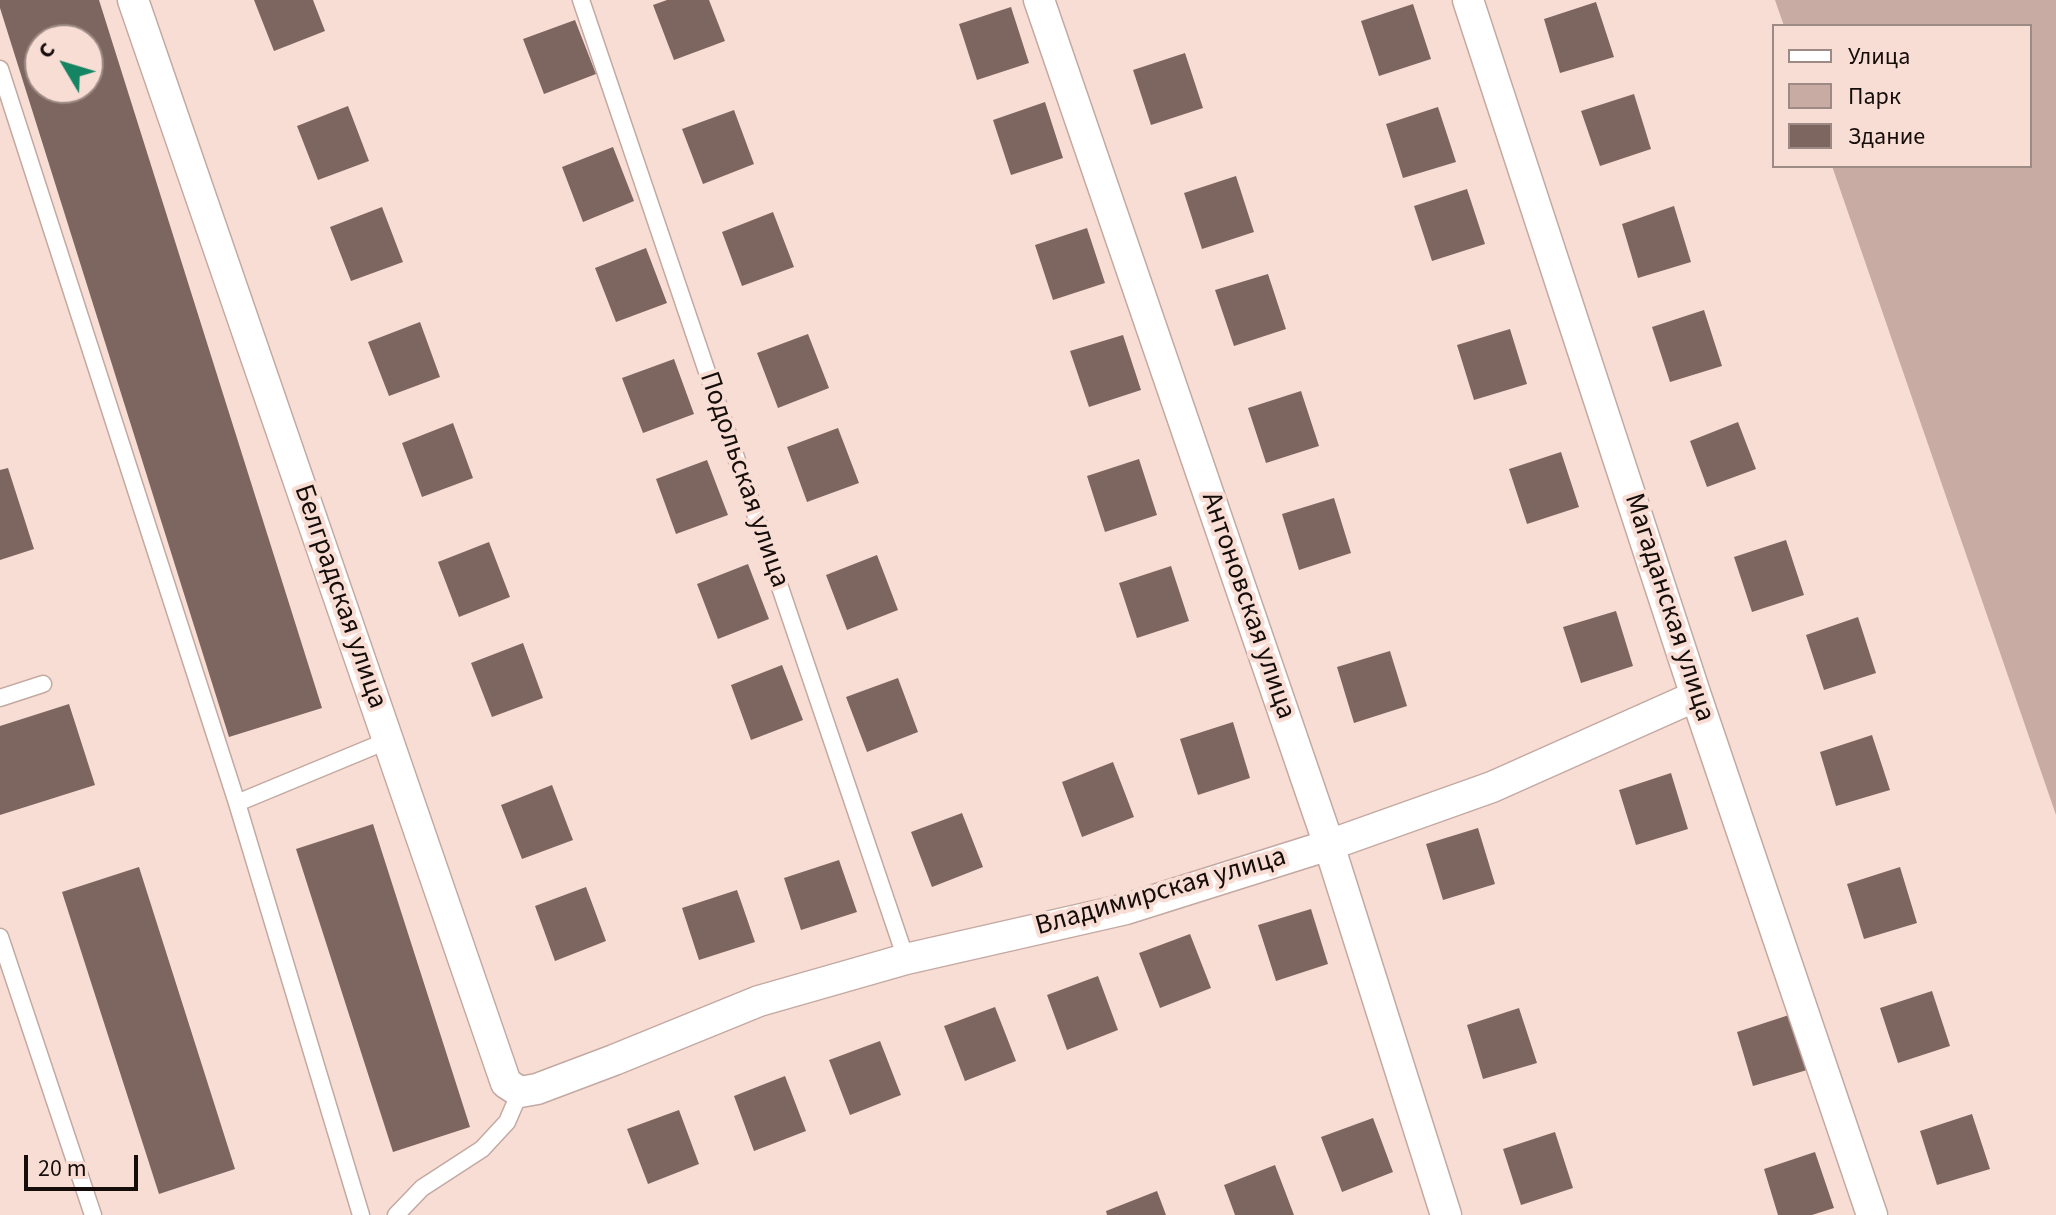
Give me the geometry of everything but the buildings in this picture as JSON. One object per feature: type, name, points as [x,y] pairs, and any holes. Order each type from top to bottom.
[{"type":"street","name":"Белградская улица","points":[[133,0],[506,1083],[520,1092]]},
{"type":"street","name":"Антоновская улица","points":[[1039,0],[1329,845],[1446,1215]]},
{"type":"street","name":"Магаданская улица","points":[[1468,0],[1696,696],[1872,1215]]},
{"type":"street","name":"Владимирская улица","points":[[520,1092],[537,1089],[614,1060],[759,1001],[906,959],[1126,909],[1329,845],[1492,787],[1696,696]]},
{"type":"lane","name":"Подольская улица","points":[[581,0],[906,959]]},
{"type":"lane","points":[[0,69],[237,803],[361,1215]]},
{"type":"lane","points":[[0,698],[43,684]]},
{"type":"lane","points":[[237,803],[389,740]]},
{"type":"lane","points":[[0,937],[93,1215]]},
{"type":"lane","points":[[396,1215],[422,1188],[482,1149],[507,1122],[520,1092]]},
{"type":"green space","points":[[1775,0],[2056,0],[2056,815],[1833,168],[2032,168],[2032,24],[1783,24]]}]
